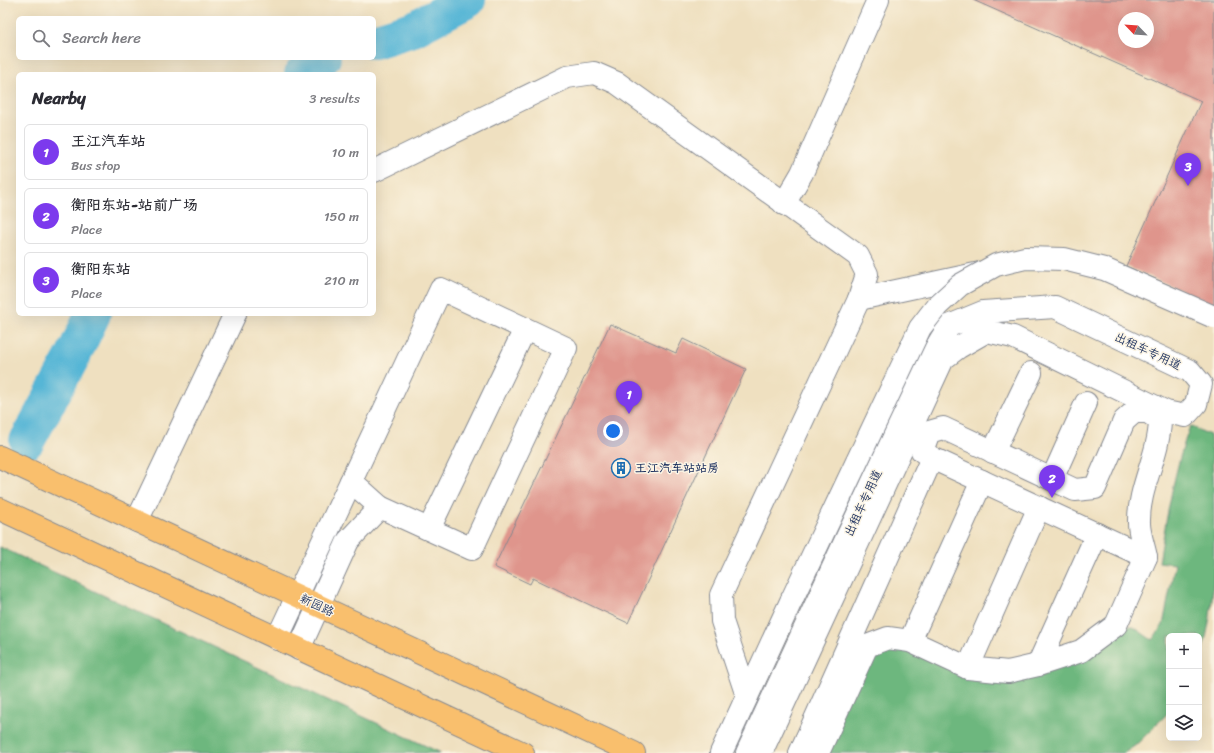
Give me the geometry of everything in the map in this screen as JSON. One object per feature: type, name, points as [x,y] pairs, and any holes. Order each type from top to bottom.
[{"type":"main road","name":"新园路","points":[[0,457],[634,753]]},
{"type":"main road","points":[[0,509],[523,753]]},
{"type":"street","points":[[784,204],[802,173],[878,0]]},
{"type":"street","points":[[376,170],[567,77],[594,73],[617,83],[858,256],[867,274],[859,299],[721,595],[722,621],[747,696]]},
{"type":"street","points":[[721,753],[920,328],[937,306],[960,285],[996,265],[1025,258],[1064,259],[1104,269],[1214,317]]},
{"type":"street","points":[[859,299],[959,277],[1040,264],[1083,271],[1100,278]]},
{"type":"street","points":[[277,638],[441,290],[566,348],[472,549],[380,507],[351,481]]},
{"type":"street","name":"出租车专用道","points":[[747,753],[932,354],[949,326],[983,312],[1055,307],[1190,371],[1200,384],[1196,404],[1186,416],[1166,412],[1013,336],[987,331],[959,347],[943,359],[761,753]]},
{"type":"street","points":[[137,521],[234,316]]},
{"type":"street","points":[[429,529],[525,329]]},
{"type":"street","points":[[993,452],[1031,373]]},
{"type":"street","points":[[1052,479],[1086,403]]},
{"type":"street","points":[[818,753],[867,646],[888,638],[910,642],[968,668],[1008,672],[1038,666],[1081,651],[1116,625],[1146,557],[1139,524],[1142,496],[1160,434],[1160,421],[1148,412],[1134,412],[1124,421],[1095,488],[1075,490],[943,428],[929,432],[922,451],[932,458],[1146,557]]},
{"type":"street","points":[[800,753],[932,458]]},
{"type":"street","points":[[910,642],[982,481]]},
{"type":"street","points":[[299,648],[348,541],[380,507]]},
{"type":"street","points":[[968,668],[1039,507]]},
{"type":"street","points":[[1038,666],[1097,534]]},
{"type":"green space","points":[[1190,426],[1210,435],[1214,496],[1214,565],[1208,629],[1202,651],[1202,633],[1166,633],[1166,715],[1136,745],[1124,753],[822,753],[863,658],[892,645],[988,678],[1121,627],[1132,626],[1152,640],[1163,625],[1175,564],[1159,562],[1175,476]]},
{"type":"green space","points":[[0,547],[441,753],[0,753]]},
{"type":"building","points":[[973,0],[1214,0],[1214,305],[1126,266],[1201,101]]},
{"type":"building","name":"王江汽车站站房","points":[[610,324],[676,353],[683,339],[746,369],[628,623],[533,578],[530,584],[494,567]]},
{"type":"waterway","points":[[376,40],[413,29],[468,0]]},
{"type":"waterway","points":[[305,72],[320,60]]},
{"type":"waterway","points":[[27,441],[73,356],[92,316]]},
{"type":"place","name":"衡阳东站","points":[[1188,186]]},
{"type":"place","name":"王江汽车站","points":[[629,414]]},
{"type":"place","name":"王江汽车站站房","points":[[621,468]]},
{"type":"place","name":"衡阳东站-站前广场","points":[[1052,498]]}]
